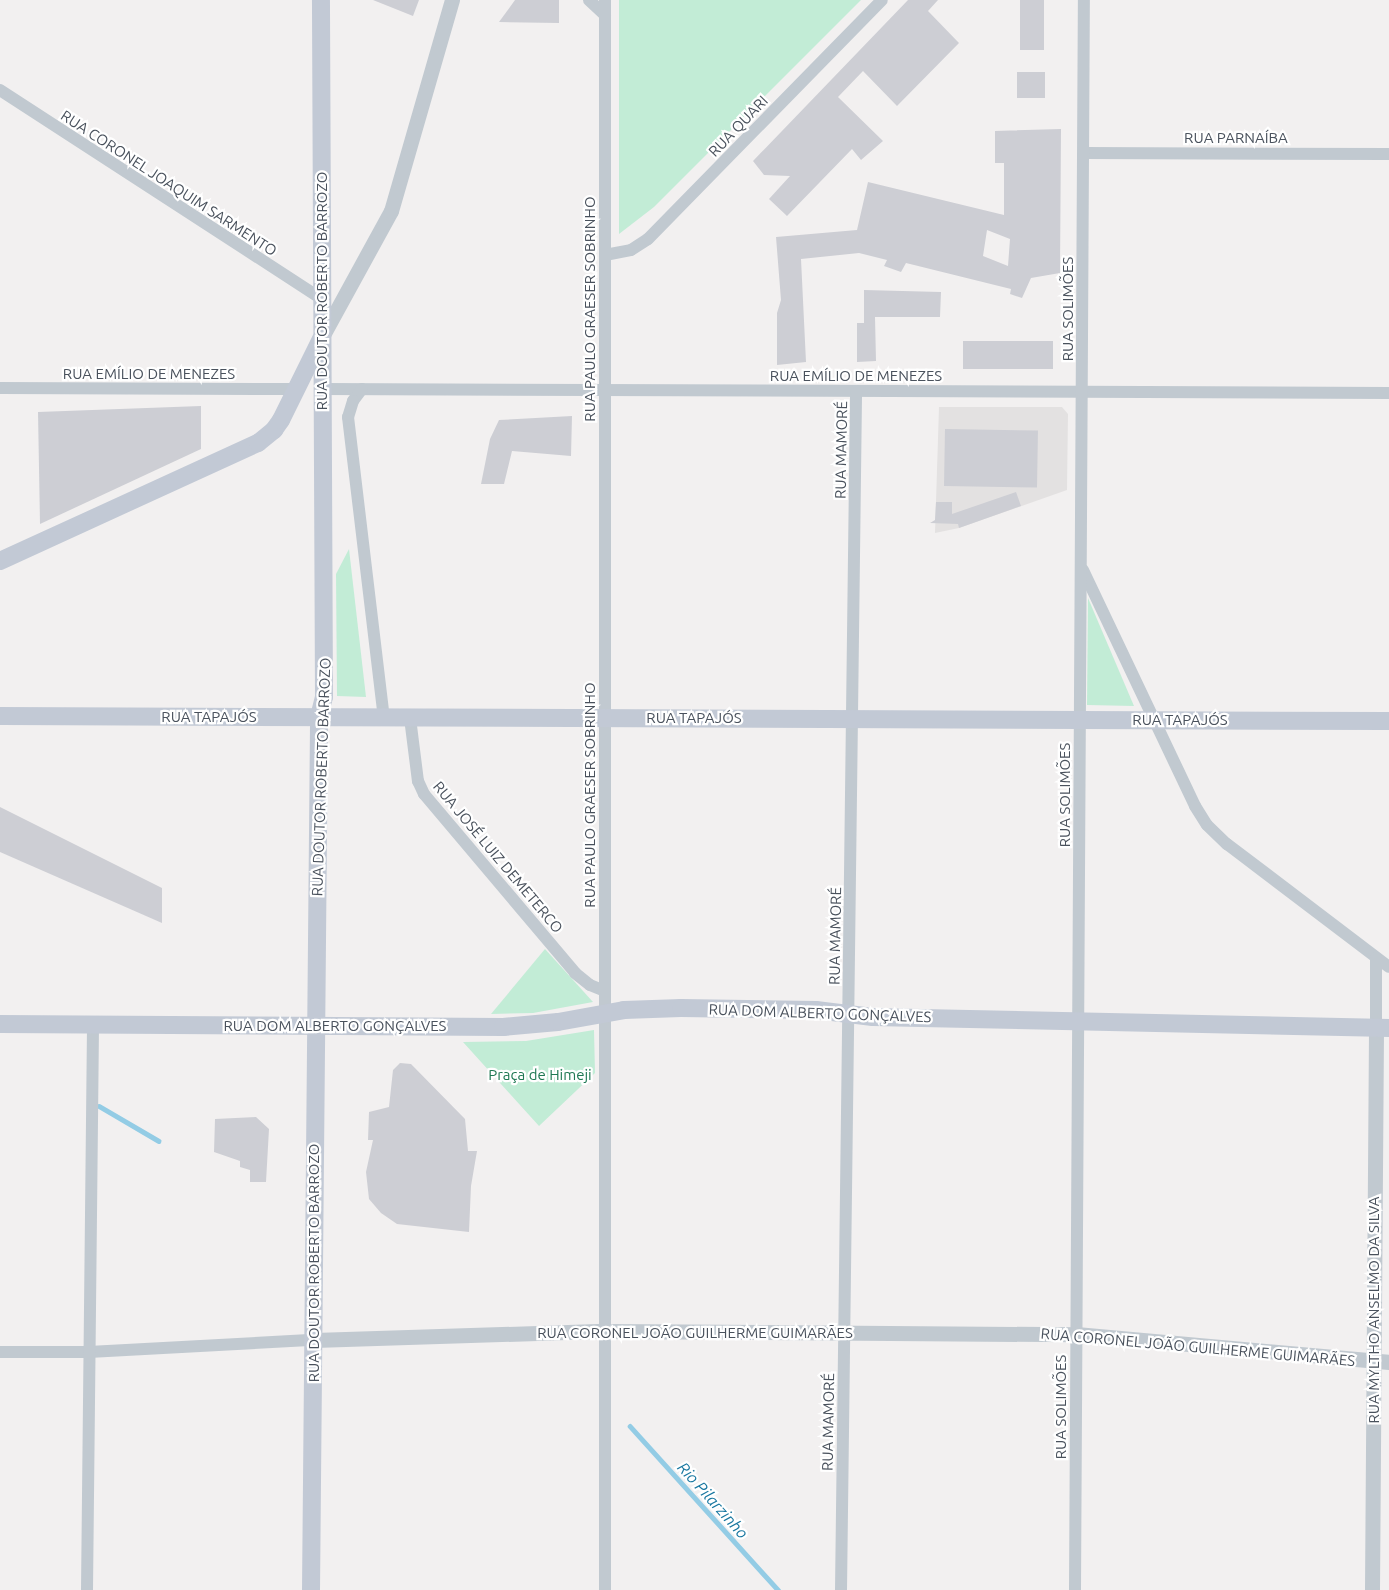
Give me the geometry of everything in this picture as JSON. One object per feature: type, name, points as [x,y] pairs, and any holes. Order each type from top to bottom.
[{"type":"main road","name":"RUA DOUTOR ROBERTO BARROZO","points":[[311,1590],[319,717],[324,697],[321,0]]},
{"type":"main road","points":[[0,561],[258,443],[274,430],[323,335]]},
{"type":"main road","points":[[297,389],[311,399],[323,418]]},
{"type":"main road","name":"RUA TAPAJÓS","points":[[0,716],[1389,721]]},
{"type":"main road","name":"RUA DOM ALBERTO GONÇALVES","points":[[0,1024],[503,1027],[624,1010],[670,1008],[816,1010],[873,1017],[1383,1028]]},
{"type":"street","points":[[323,335],[383,228],[398,191],[452,0]]},
{"type":"street","points":[[589,0],[605,15]]},
{"type":"street","name":"RUA PAULO GRAESER SOBRINHO","points":[[605,0],[605,1590]]},
{"type":"street","name":"RUA QUARI","points":[[605,255],[631,250],[648,239],[882,0]]},
{"type":"street","name":"RUA SOLIMÕES","points":[[1075,1590],[1084,0]]},
{"type":"street","name":"RUA CORONEL JOAQUIM SARMENTO","points":[[0,90],[322,300]]},
{"type":"street","name":"RUA PARNAÍBA","points":[[1084,153],[1389,154]]},
{"type":"street","points":[[322,300],[346,294]]},
{"type":"street","name":"RUA EMÍLIO DE MENEZES","points":[[0,388],[297,389]]},
{"type":"street","name":"RUA EMÍLIO DE MENEZES","points":[[323,389],[1389,393]]},
{"type":"street","points":[[362,389],[353,401],[348,417],[384,717]]},
{"type":"street","name":"RUA MAMORÉ","points":[[841,1590],[856,391]]},
{"type":"street","points":[[1081,566],[1194,806],[1207,825],[1227,844],[1389,968]]},
{"type":"street","name":"RUA JOSÉ LUIZ DEMETERCO","points":[[410,718],[418,781],[424,794],[574,973],[590,985],[605,991]]},
{"type":"street","name":"RUA MYLTHO ANSELMO DA SILVA","points":[[1372,1590],[1381,1362],[1383,1028],[1376,958]]},
{"type":"street","points":[[87,1590],[93,1024]]},
{"type":"street","name":"RUA CORONEL JOÃO GUILHERME GUIMARÃES","points":[[0,1352],[89,1352],[314,1340],[605,1331],[1076,1334],[1381,1362]]},
{"type":"shaded area","points":[[939,407],[1062,407],[1068,414],[1067,490],[959,528],[935,533]]},
{"type":"green space","points":[[619,0],[861,0],[654,207],[619,234]]},
{"type":"green space","points":[[349,549],[366,697],[337,696],[336,574]]},
{"type":"green space","points":[[1088,598],[1134,706],[1087,705]]},
{"type":"green space","points":[[545,949],[593,1002],[533,1013],[491,1014]]},
{"type":"green space","name":"Praça de Himeji","points":[[594,1030],[595,1073],[539,1126],[463,1042],[526,1041]]},
{"type":"building","points":[[373,0],[419,0],[413,16]]},
{"type":"building","points":[[515,0],[559,0],[559,23],[499,22]]},
{"type":"building","points":[[908,0],[938,0],[928,11],[959,43],[897,106],[863,71],[838,97],[883,141],[861,160],[852,149],[787,216],[769,199],[790,176],[764,175],[753,161]]},
{"type":"building","points":[[1020,0],[1044,0],[1044,50],[1020,50]]},
{"type":"building","points":[[1017,72],[1045,72],[1045,98],[1017,98]]},
{"type":"building","points":[[1061,129],[1060,273],[1031,278],[1022,298],[1010,294],[1011,289],[906,263],[901,272],[884,266],[887,260],[859,253],[801,259],[806,362],[777,365],[777,313],[781,300],[776,237],[857,230],[868,182],[1004,215],[1004,163],[995,163],[995,131]],"holes":[[[987,230],[1010,239],[1008,266],[983,256]]]},
{"type":"building","points":[[864,290],[941,292],[940,317],[875,317],[876,361],[857,362],[857,323],[864,323]]},
{"type":"building","points":[[963,341],[1053,341],[1053,369],[963,369]]},
{"type":"building","points":[[201,406],[201,449],[40,524],[38,412]]},
{"type":"building","points":[[572,416],[571,456],[512,451],[504,484],[481,484],[490,439],[499,420]]},
{"type":"building","points":[[945,429],[1038,431],[1037,488],[944,486]]},
{"type":"building","points":[[1016,492],[1021,506],[959,528],[958,524],[930,523],[935,520],[936,502],[952,502],[952,514]]},
{"type":"building","points":[[0,807],[162,888],[162,923],[0,852]]},
{"type":"building","points":[[400,1063],[411,1064],[465,1119],[468,1151],[477,1151],[471,1186],[469,1232],[397,1224],[381,1213],[369,1199],[366,1172],[373,1140],[368,1140],[369,1112],[389,1107],[393,1070]]},
{"type":"building","points":[[256,1117],[269,1129],[266,1182],[250,1182],[250,1170],[240,1167],[240,1161],[214,1152],[215,1119]]},
{"type":"waterway","name":"Rio Pilarzinho","points":[[99,1106],[159,1141]]},
{"type":"waterway","name":"Rio Pilarzinho","points":[[630,1426],[778,1590]]}]
